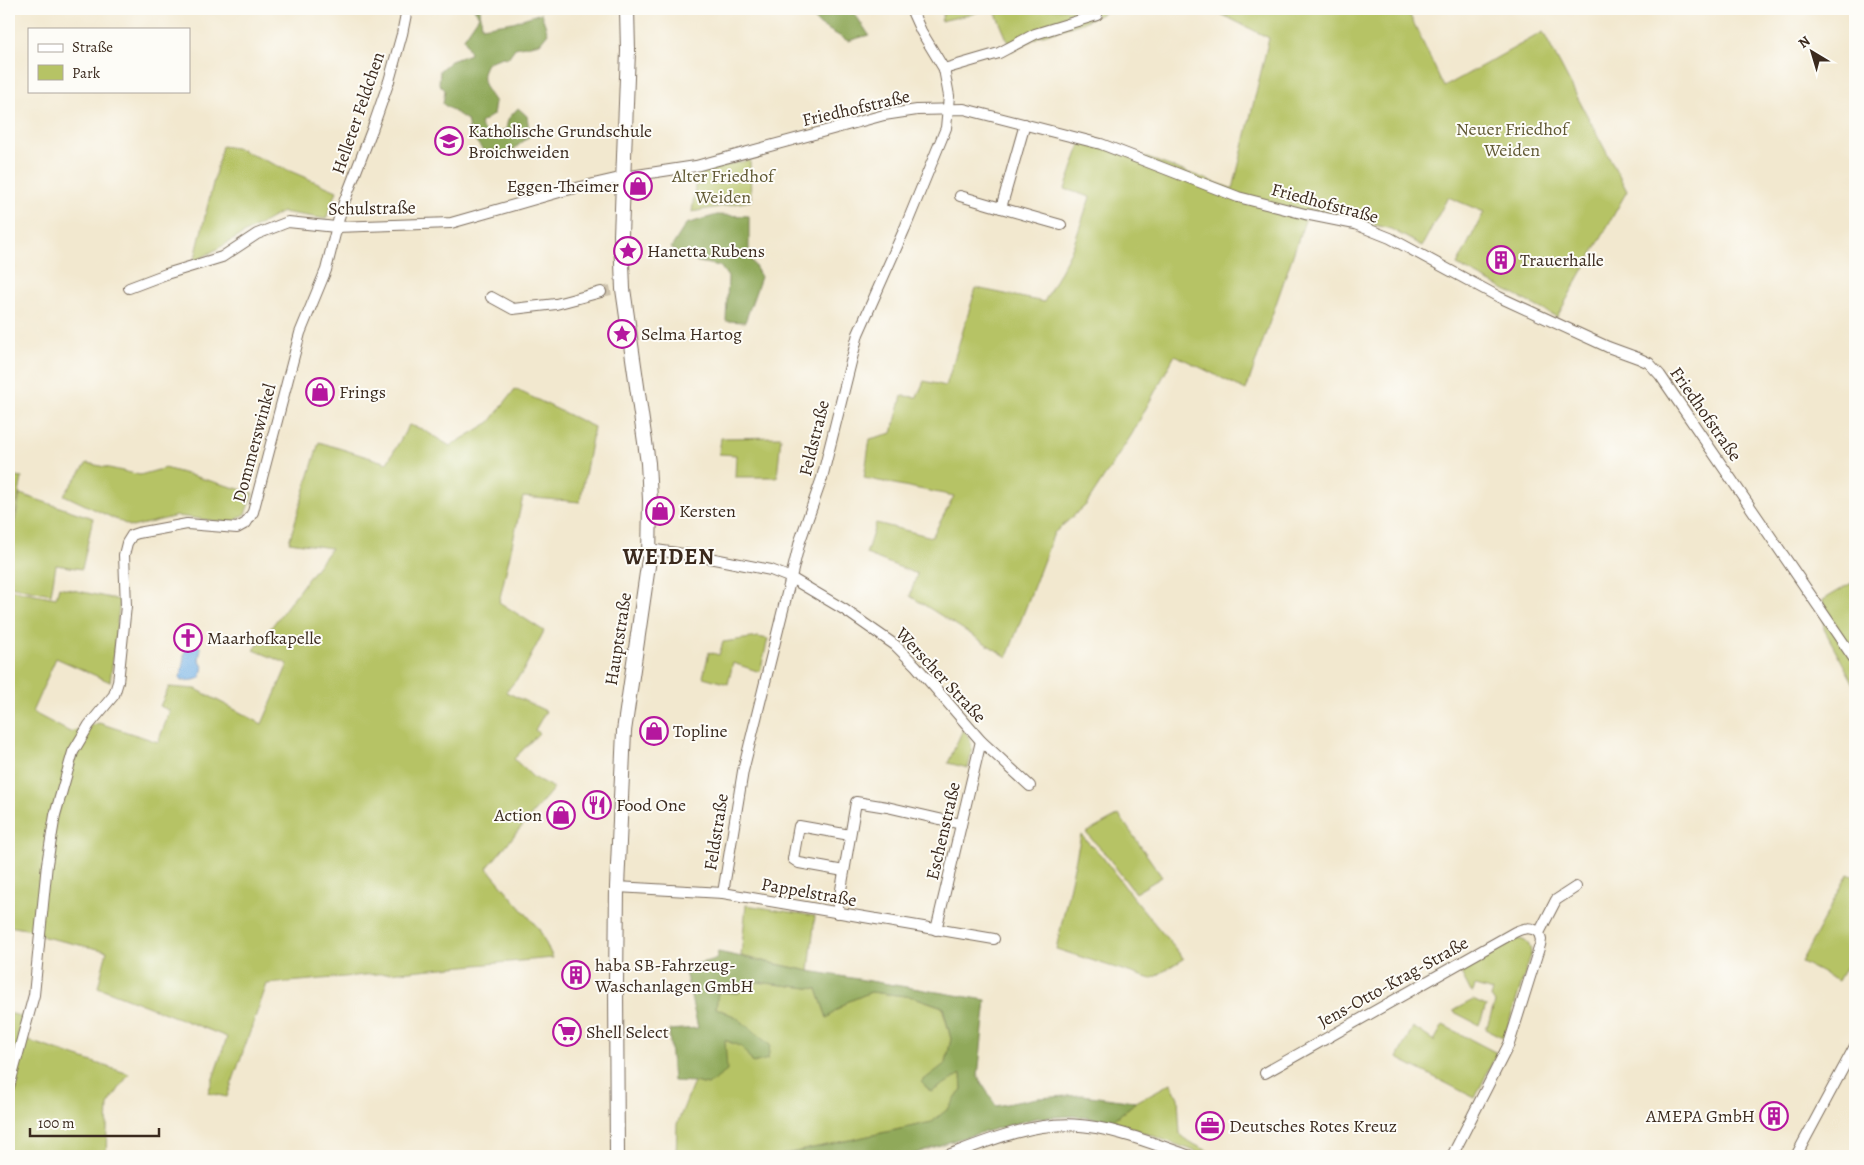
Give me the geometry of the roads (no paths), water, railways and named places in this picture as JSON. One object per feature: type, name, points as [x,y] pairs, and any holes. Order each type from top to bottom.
[{"type":"main road","name":"Hauptstraße","points":[[617,1156],[617,887],[624,731],[630,680],[642,613],[649,549],[648,463],[619,289],[628,51],[627,9]]},
{"type":"street","name":"Helleter Feldchen","points":[[336,227],[389,81],[408,9]]},
{"type":"street","name":"Feldstraße","points":[[723,893],[743,771],[800,541],[822,478],[858,334],[946,128],[950,96],[944,68],[921,31],[911,9]]},
{"type":"street","points":[[944,68],[1000,53],[1034,34],[1097,15]]},
{"type":"street","name":"Friedhofstraße","points":[[624,177],[696,166],[891,114],[917,110],[964,109],[1101,144],[1238,196],[1305,214],[1355,224],[1390,238],[1499,297],[1608,347],[1649,363],[1666,383],[1855,660]]},
{"type":"street","points":[[1002,208],[1025,124]]},
{"type":"street","name":"Schulstraße","points":[[129,288],[166,274],[222,257],[257,234],[288,222],[336,227],[451,223],[563,191],[624,177]]},
{"type":"street","points":[[960,196],[1061,225]]},
{"type":"street","name":"Dommerswinkel","points":[[9,1086],[34,995],[50,847],[57,806],[66,772],[76,745],[89,725],[114,695],[118,682],[126,606],[124,554],[127,543],[132,535],[138,532],[187,524],[237,528],[243,526],[249,520],[260,491],[300,333],[326,270],[336,227]]},
{"type":"street","points":[[491,297],[513,309],[556,304],[602,292]]},
{"type":"street","name":"Werscher Straße","points":[[649,549],[771,570],[791,578],[845,610],[895,645],[916,666],[981,741],[1030,786]]},
{"type":"street","name":"Eschenstraße","points":[[936,930],[981,741]]},
{"type":"street","points":[[837,913],[856,802],[961,824]]},
{"type":"street","points":[[844,871],[799,863],[793,859],[799,826],[850,835]]},
{"type":"street","name":"Pappelstraße","points":[[617,887],[723,893],[994,939]]},
{"type":"street","points":[[1452,1156],[1509,1044],[1540,945],[1539,933],[1556,900],[1576,887]]},
{"type":"street","name":"Jens-Otto-Krag-Straße","points":[[1265,1072],[1515,932],[1524,928],[1531,928],[1539,933]]},
{"type":"street","points":[[1796,1156],[1855,1046]]},
{"type":"street","points":[[947,1156],[991,1139],[1027,1130],[1073,1125],[1126,1135],[1189,1156]]},
{"type":"water","points":[[188,643],[195,646],[198,645],[201,648],[199,659],[203,667],[200,678],[182,681],[179,678]]},
{"type":"tunnel","points":[[601,292],[616,289]]},
{"type":"place","name":"Katholische Grundschule Broichweiden","points":[[449,141]]},
{"type":"place","name":"Eggen-Theimer","points":[[638,186]]},
{"type":"place","name":"Hanetta Rubens","points":[[628,251]]},
{"type":"place","name":"Trauerhalle","points":[[1501,260]]},
{"type":"place","name":"Selma Hartog","points":[[622,334]]},
{"type":"place","name":"Frings","points":[[320,392]]},
{"type":"place","name":"Kersten","points":[[660,511]]},
{"type":"place","name":"Maarhofkapelle","points":[[188,638]]},
{"type":"place","name":"Topline","points":[[654,731]]},
{"type":"place","name":"Food One","points":[[597,805]]},
{"type":"place","name":"Action","points":[[561,815]]},
{"type":"place","name":"haba SB-Fahrzeug- Waschanlagen GmbH","points":[[576,975]]},
{"type":"place","name":"Shell Select","points":[[567,1032]]},
{"type":"place","name":"AMEPA GmbH","points":[[1774,1116]]},
{"type":"place","name":"Deutsches Rotes Kreuz","points":[[1210,1126]]},
{"type":"district","name":"WEIDEN","points":[[669,556]]},
{"type":"park label","name":"Neuer Friedhof Weiden","points":[[1512,139]]},
{"type":"park label","name":"Alter Friedhof Weiden","points":[[723,186]]}]
